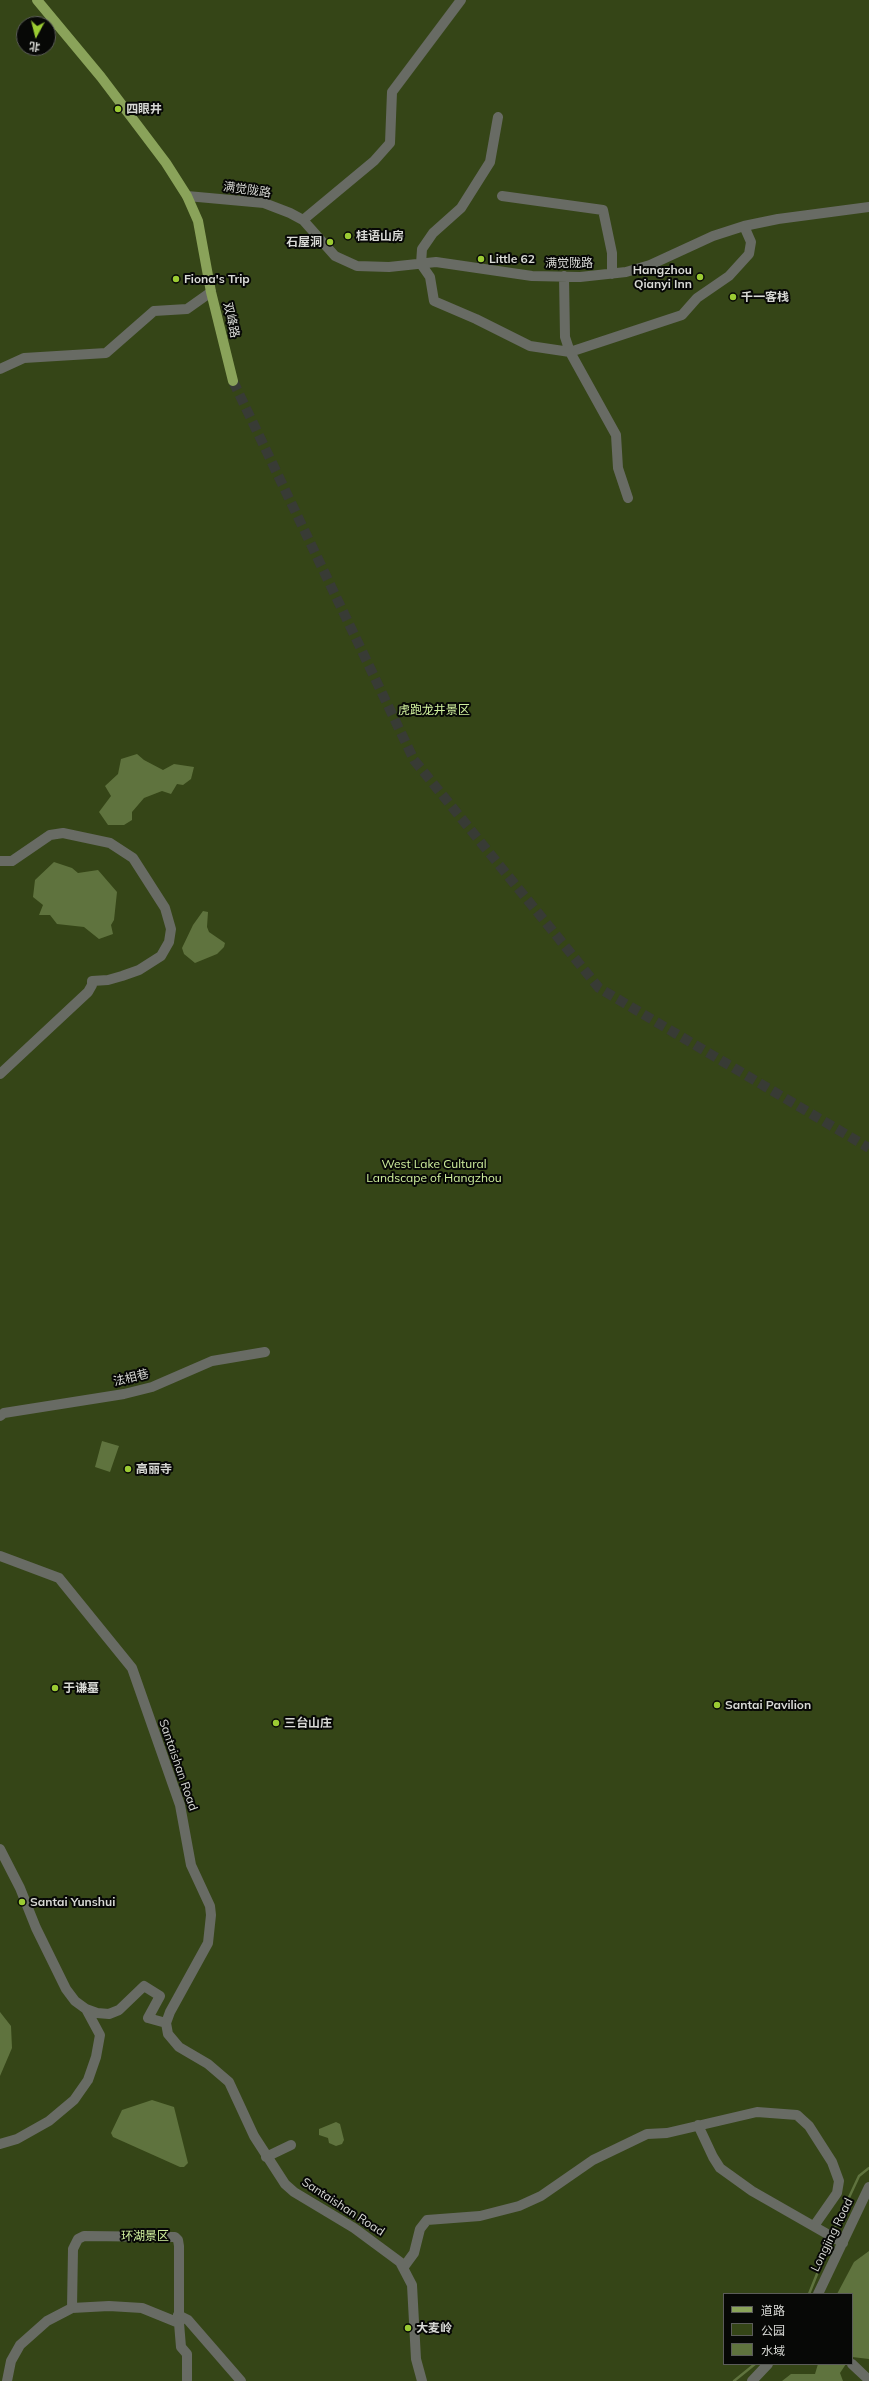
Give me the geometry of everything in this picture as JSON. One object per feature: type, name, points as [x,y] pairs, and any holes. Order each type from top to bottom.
[{"type":"main road","name":"双峰路","points":[[37,0],[102,78],[166,163],[187,196],[198,221],[211,292],[233,381]]},
{"type":"street","points":[[303,220],[374,161],[390,143],[392,92],[461,0]]},
{"type":"street","points":[[498,117],[490,162],[462,208],[433,233],[422,250],[421,264],[430,277],[434,301],[483,322],[530,346],[570,352],[682,315],[698,298],[729,276],[749,254],[751,242],[744,226]]},
{"type":"street","name":"满觉陇路","points":[[187,196],[264,203],[303,220],[335,256],[345,262],[372,267],[436,262],[532,276],[612,274],[650,265],[713,236],[744,226],[778,219],[869,207]]},
{"type":"street","points":[[502,196],[603,210],[612,253],[612,274]]},
{"type":"street","points":[[564,276],[565,337],[570,352],[616,435],[618,468],[628,498]]},
{"type":"street","points":[[0,369],[24,358],[106,353],[154,311],[187,309],[211,292]]},
{"type":"street","points":[[0,861],[12,861],[50,835],[63,833],[110,843],[133,858],[165,908],[171,929],[169,942],[161,956],[139,970],[122,976],[108,980],[92,980],[92,985],[88,992],[0,1074]]},
{"type":"street","name":"法相巷","points":[[0,1416],[4,1413],[124,1394],[152,1387],[212,1361],[265,1352]]},
{"type":"street","name":"Santaishan Road","points":[[0,1556],[59,1578],[132,1668],[180,1805],[191,1865],[210,1906],[211,1915],[208,1943],[170,2012],[166,2024],[168,2034],[179,2047],[208,2064],[229,2082],[246,2121],[266,2157],[294,2192],[307,2202],[354,2228],[400,2262],[412,2285],[416,2359],[422,2381]]},
{"type":"street","points":[[0,1849],[20,1888],[36,1928],[66,1989],[74,2001],[86,2009],[103,2013],[119,2010],[144,1986],[160,1996],[148,2018],[166,2024]]},
{"type":"street","points":[[0,2144],[17,2139],[49,2120],[74,2100],[88,2080],[96,2057],[100,2035],[86,2009]]},
{"type":"street","points":[[403,2268],[414,2253],[420,2229],[428,2220],[480,2216],[519,2206],[540,2196],[593,2160],[647,2134],[667,2133],[757,2112],[797,2115],[809,2126],[832,2162],[839,2181],[837,2193],[814,2226]]},
{"type":"street","points":[[698,2125],[713,2157],[720,2168],[752,2191],[835,2238]]},
{"type":"street","points":[[266,2157],[291,2145]]},
{"type":"street","name":"Longjing Road","points":[[818,2293],[835,2238],[869,2187]]},
{"type":"street","points":[[72,2308],[73,2249],[78,2239],[84,2236],[174,2237],[178,2240],[179,2246],[178,2319],[181,2347],[186,2354],[187,2381]]},
{"type":"street","points":[[7,2381],[11,2361],[20,2345],[46,2321],[72,2308],[109,2306],[142,2308],[178,2319],[188,2320],[241,2381]]},
{"type":"street","points":[[752,2381],[767,2365]]},
{"type":"street","points":[[853,2365],[869,2380]]},
{"type":"green space","name":"虎跑龙井景区","points":[[0,0],[869,0],[869,2381],[0,2381]]},
{"type":"water","points":[[137,754],[144,760],[163,770],[174,764],[194,767],[191,779],[183,785],[177,784],[171,794],[162,791],[144,798],[132,812],[132,820],[124,825],[108,825],[99,812],[111,796],[105,786],[118,774],[121,759]]},
{"type":"water","points":[[54,862],[72,868],[78,873],[98,870],[117,892],[114,920],[111,925],[113,934],[99,939],[84,927],[57,924],[50,915],[39,915],[43,905],[33,897],[35,880]]},
{"type":"water","points":[[203,911],[208,912],[207,927],[209,932],[225,943],[224,947],[217,954],[195,963],[184,954],[182,948],[193,925]]},
{"type":"water","points":[[102,1441],[119,1446],[110,1472],[95,1467]]},
{"type":"water","points":[[0,2012],[11,2026],[12,2048],[0,2076]]},
{"type":"water","points":[[152,2100],[174,2107],[188,2163],[184,2167],[180,2167],[113,2137],[111,2133],[122,2110]]},
{"type":"water","points":[[336,2122],[340,2124],[344,2140],[342,2144],[336,2146],[329,2143],[328,2138],[319,2135],[319,2129]]},
{"type":"water","points":[[869,2251],[869,2359],[853,2357],[853,2293],[838,2293],[854,2262]]},
{"type":"water","points":[[818,2365],[845,2365],[840,2373],[843,2381],[782,2381],[791,2374],[815,2374]]},
{"type":"waterway","points":[[832,2234],[859,2176],[869,2168]]},
{"type":"waterway","points":[[809,2293],[831,2239]]},
{"type":"waterway","points":[[734,2381],[754,2365]]},
{"type":"tunnel","points":[[233,381],[414,760],[599,988],[869,1148]]},
{"type":"place","name":"四眼井","points":[[118,109]]},
{"type":"place","name":"桂语山房","points":[[348,236]]},
{"type":"place","name":"石屋洞","points":[[330,242]]},
{"type":"place","name":"Little 62","points":[[481,259]]},
{"type":"place","name":"Hangzhou Qianyi Inn","points":[[700,277]]},
{"type":"place","name":"Fiona's Trip","points":[[176,279]]},
{"type":"place","name":"千一客栈","points":[[733,297]]},
{"type":"place","name":"高丽寺","points":[[128,1469]]},
{"type":"place","name":"于谦墓","points":[[55,1688]]},
{"type":"place","name":"Santai Pavilion","points":[[717,1705]]},
{"type":"place","name":"三台山庄","points":[[276,1723]]},
{"type":"place","name":"Santai Yunshui","points":[[22,1902]]},
{"type":"place","name":"大麦岭","points":[[408,2328]]},
{"type":"park label","name":"West Lake Cultural Landscape of Hangzhou","points":[[434,1171]]},
{"type":"park label","name":"环湖景区","points":[[145,2236]]}]
